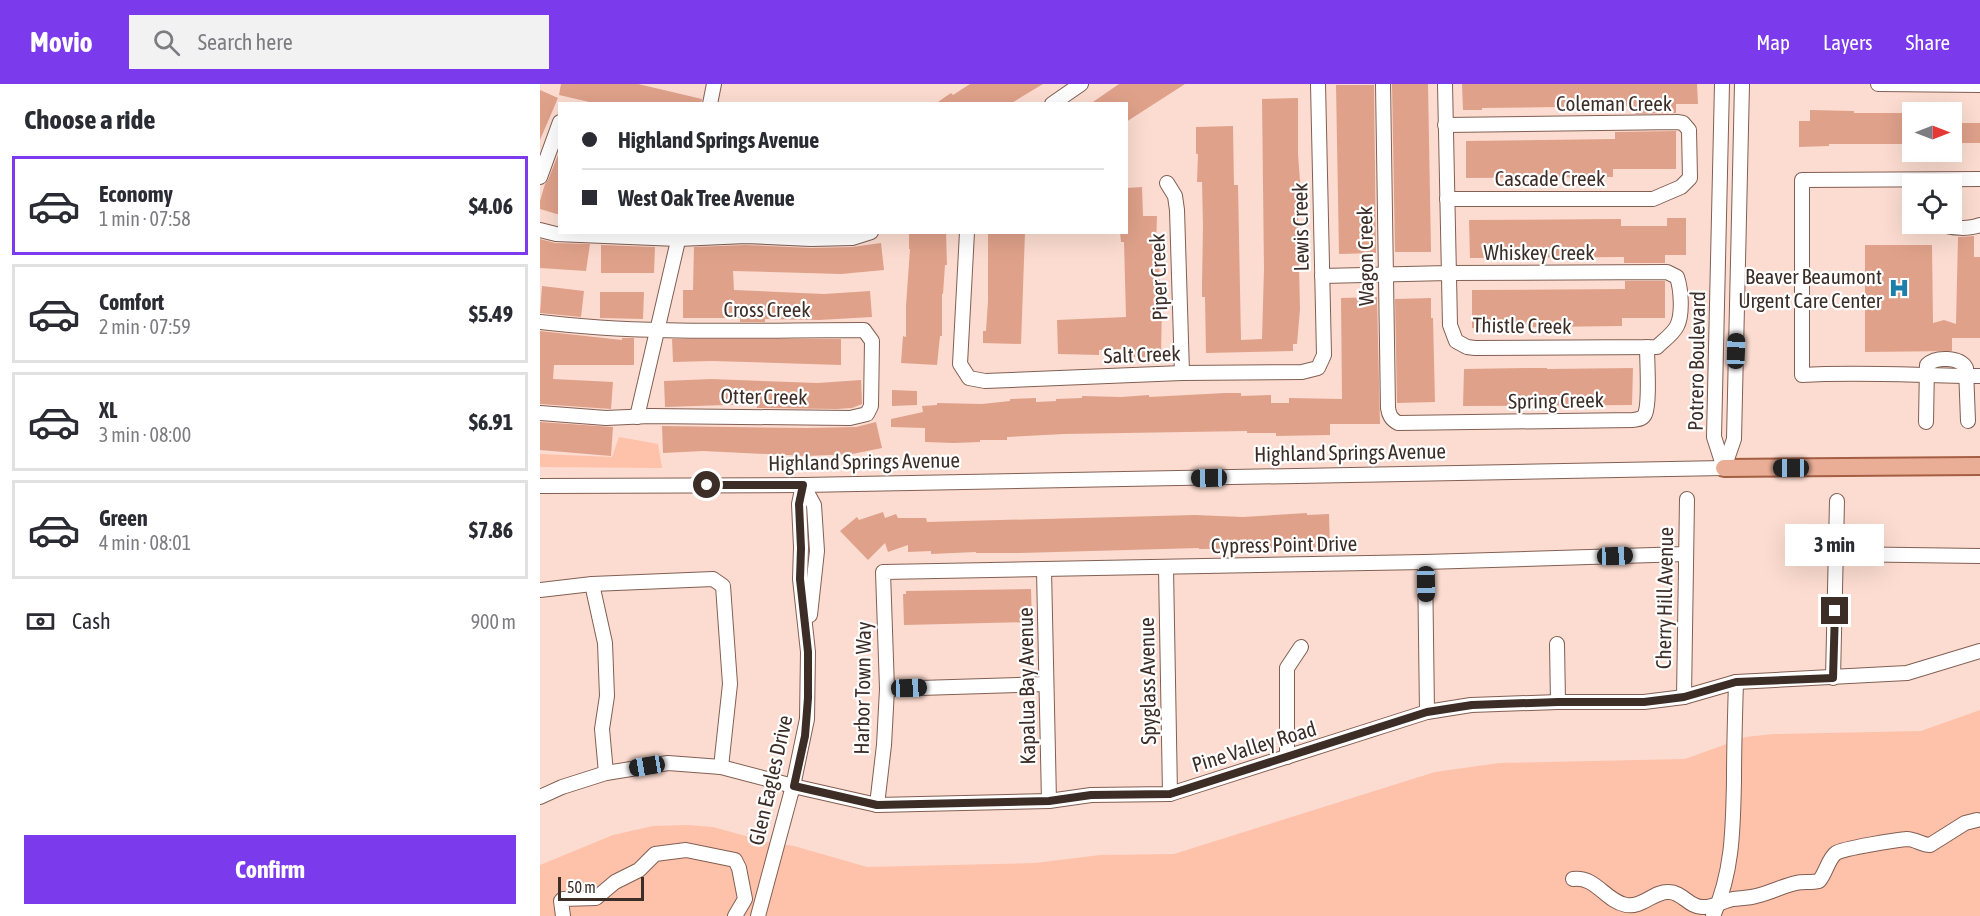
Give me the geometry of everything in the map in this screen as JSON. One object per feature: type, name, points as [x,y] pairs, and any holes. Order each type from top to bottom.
[{"type":"main road","name":"Highland Springs Avenue","points":[[1724,468],[1980,466]]},
{"type":"street","points":[[710,102],[714,84]]},
{"type":"street","points":[[1055,102],[1081,84]]},
{"type":"street","name":"Lewis Creek","points":[[1318,84],[1324,355],[1318,368]]},
{"type":"street","name":"Wagon Creek","points":[[1383,84],[1388,408],[1389,415],[1398,423]]},
{"type":"street","name":"Thistle Creek","points":[[1445,84],[1448,273],[1451,333],[1456,341],[1467,347],[1652,347]]},
{"type":"street","name":"Potrero Boulevard","points":[[1722,84],[1714,437],[1724,468]]},
{"type":"street","name":"Potrero Boulevard","points":[[1724,468],[1734,440],[1742,84]]},
{"type":"street","points":[[1878,84],[1980,85]]},
{"type":"street","name":"Coleman Creek","points":[[1445,125],[1683,123],[1689,130],[1690,178],[1681,187],[1653,199]]},
{"type":"street","points":[[540,177],[558,128]]},
{"type":"street","points":[[1962,180],[1980,179]]},
{"type":"street","points":[[1902,181],[1802,180],[1802,375],[1834,373],[1973,376],[1968,421]]},
{"type":"street","name":"Piper Creek","points":[[1167,183],[1175,196],[1177,210],[1182,373]]},
{"type":"street","name":"Cascade Creek","points":[[1447,199],[1653,199]]},
{"type":"street","points":[[1962,227],[1980,225]]},
{"type":"street","points":[[540,230],[556,234],[811,239],[852,238],[867,234]]},
{"type":"street","name":"Salt Creek","points":[[967,234],[960,364],[969,378],[985,381],[1182,373],[1302,372],[1318,368]]},
{"type":"street","points":[[540,413],[606,418],[644,416],[656,330],[679,236]]},
{"type":"street","name":"Whiskey Creek","points":[[1322,276],[1448,273],[1658,272],[1672,274],[1677,277],[1679,284],[1679,320],[1676,327],[1652,347]]},
{"type":"street","points":[[540,322],[582,327],[656,330]]},
{"type":"street","name":"Cross Creek","points":[[656,330],[864,330],[872,341],[871,406]]},
{"type":"street","name":"Spring Creek","points":[[1398,423],[1633,420],[1642,418],[1647,401],[1652,347]]},
{"type":"street","points":[[1926,376],[1926,422]]},
{"type":"street","name":"Otter Creek","points":[[644,416],[850,418],[867,414],[871,406]]},
{"type":"street","name":"Highland Springs Avenue","points":[[540,486],[803,485],[1724,468]]},
{"type":"street","points":[[803,485],[799,504],[799,561],[804,578]]},
{"type":"street","points":[[803,485],[814,505],[817,551],[815,561],[804,578]]},
{"type":"street","name":"Cherry Hill Avenue","points":[[1684,697],[1687,499]]},
{"type":"street","points":[[1833,678],[1837,501]]},
{"type":"street","name":"Cypress Point Drive","points":[[883,572],[1166,568],[1686,554]]},
{"type":"street","points":[[1836,554],[1980,556]]},
{"type":"street","points":[[799,561],[815,561]]},
{"type":"street","points":[[1425,562],[1427,712]]},
{"type":"street","name":"Spyglass Avenue","points":[[1166,568],[1170,794]]},
{"type":"street","name":"Kapalua Bay Avenue","points":[[1044,570],[1049,801]]},
{"type":"street","name":"Harbor Town Way","points":[[877,805],[884,745],[886,689],[883,572]]},
{"type":"street","name":"Glen Eagles Drive","points":[[758,916],[794,786],[807,719],[808,652],[804,578]]},
{"type":"street","points":[[540,590],[592,584],[713,579],[723,586],[730,684],[721,767]]},
{"type":"street","points":[[592,584],[604,643],[607,696],[602,729],[606,773]]},
{"type":"street","points":[[1557,644],[1558,702]]},
{"type":"street","points":[[1287,757],[1287,668],[1301,647]]},
{"type":"street","name":"Pine Valley Road","points":[[540,797],[562,787],[606,773],[668,763],[721,767],[877,805],[1049,801],[1091,795],[1170,794],[1427,712],[1472,705],[1644,702],[1684,697],[1736,682],[1907,673],[1980,651]]},
{"type":"street","points":[[1716,910],[1731,859],[1736,682]]},
{"type":"street","points":[[886,689],[1046,684]]},
{"type":"street","points":[[1574,879],[1593,882],[1600,890],[1626,905],[1641,903],[1661,893],[1670,892],[1699,907],[1716,910],[1733,899],[1753,897],[1795,883],[1819,881],[1825,874],[1831,859],[1838,852],[1873,843],[1904,840],[1914,840],[1930,845],[1965,823],[1977,820]]},
{"type":"street","points":[[563,916],[560,906],[563,899],[596,898],[615,882],[639,870],[655,854],[686,850],[732,858],[737,863],[746,899],[735,916]]},
{"type":"shaded area","points":[[619,437],[658,444],[662,468],[540,467],[540,454],[612,457]]},
{"type":"shaded area","points":[[1980,710],[1980,916],[540,916],[540,865],[613,835],[653,826],[713,827],[768,842],[794,846],[867,867],[1035,863],[1100,855],[1174,854],[1435,772],[1499,763],[1685,759],[1746,737],[1773,734],[1921,731]]},
{"type":"building","points":[[561,84],[638,84],[702,99],[701,102],[589,102],[559,95]]},
{"type":"building","points":[[970,84],[1043,84],[1013,102],[938,102],[951,93],[953,95]]},
{"type":"building","points":[[1119,84],[1185,84],[1128,121],[1128,102],[1093,102]]},
{"type":"building","points":[[1392,84],[1428,84],[1431,252],[1395,252]]},
{"type":"building","points":[[1462,84],[1697,84],[1698,104],[1676,104],[1676,113],[1635,114],[1635,106],[1463,110]]},
{"type":"building","points":[[1336,85],[1374,85],[1376,253],[1339,254]]},
{"type":"building","points":[[540,90],[558,98],[540,140]]},
{"type":"building","points":[[1298,98],[1301,194],[1299,194],[1298,225],[1300,309],[1297,344],[1293,344],[1293,351],[1206,353],[1205,297],[1202,297],[1202,182],[1197,182],[1196,127],[1233,126],[1234,185],[1238,185],[1241,340],[1262,339],[1264,269],[1262,99]]},
{"type":"building","points":[[1810,110],[1902,113],[1902,144],[1829,144],[1829,146],[1799,147],[1799,121],[1810,121]]},
{"type":"building","points":[[1962,123],[1980,123],[1980,143],[1962,143]]},
{"type":"building","points":[[1676,131],[1676,169],[1613,169],[1613,177],[1466,178],[1466,141],[1615,139],[1615,132]]},
{"type":"building","points":[[558,155],[558,214],[540,209],[540,201]]},
{"type":"building","points":[[1142,187],[1143,216],[1157,216],[1156,246],[1159,246],[1160,302],[1162,302],[1161,357],[1126,357],[1126,349],[1099,350],[1099,355],[1058,354],[1057,320],[1126,317],[1124,242],[1121,242],[1120,234],[1128,234],[1128,188]]},
{"type":"building","points":[[1667,218],[1686,218],[1686,255],[1665,255],[1665,263],[1624,263],[1624,257],[1470,258],[1469,220],[1621,219],[1621,226],[1667,226]]},
{"type":"building","points":[[909,234],[946,234],[947,265],[945,265],[942,294],[942,336],[940,336],[937,365],[901,363],[903,336],[906,337]]},
{"type":"building","points":[[988,234],[1025,234],[1021,344],[983,343],[988,301]]},
{"type":"building","name":"Beaver Beaumont Urgent Care Center","points":[[1974,236],[1974,257],[1980,257],[1980,338],[1952,338],[1952,351],[1865,352],[1865,245],[1932,245],[1933,323],[1944,320],[1956,324],[1958,237]]},
{"type":"building","points":[[540,239],[555,243],[590,244],[586,271],[540,268]]},
{"type":"building","points":[[881,243],[884,270],[841,274],[733,271],[734,290],[824,294],[870,291],[872,317],[819,320],[765,319],[765,322],[740,322],[740,318],[683,318],[683,290],[693,290],[694,247],[746,245],[811,248],[852,247]]},
{"type":"building","points":[[601,245],[655,247],[654,273],[601,273]]},
{"type":"building","points":[[1625,281],[1665,281],[1665,318],[1622,318],[1622,326],[1472,328],[1472,290],[1625,289]]},
{"type":"building","points":[[542,286],[584,291],[581,317],[540,313]]},
{"type":"building","points":[[600,292],[644,292],[643,319],[600,318]]},
{"type":"building","points":[[1377,297],[1380,424],[1330,424],[1330,435],[1276,436],[1276,433],[1247,433],[1247,431],[1064,434],[954,443],[925,442],[925,428],[891,427],[891,419],[923,412],[922,406],[937,405],[937,403],[982,404],[1010,401],[1010,399],[1036,398],[1036,402],[1082,398],[1082,396],[1149,395],[1149,397],[1225,393],[1241,393],[1241,396],[1271,395],[1271,403],[1289,403],[1289,398],[1342,399],[1341,298]]},
{"type":"building","points":[[1431,298],[1435,402],[1397,403],[1395,299]]},
{"type":"building","points":[[540,331],[622,340],[622,338],[634,338],[634,365],[554,365],[553,379],[613,382],[611,409],[540,404]]},
{"type":"building","points":[[672,339],[841,339],[841,365],[673,362]]},
{"type":"building","points":[[1633,368],[1632,405],[1463,406],[1464,369]]},
{"type":"building","points":[[711,379],[818,383],[861,380],[862,404],[852,408],[837,409],[757,408],[757,404],[665,407],[664,381]]},
{"type":"building","points":[[892,390],[917,391],[917,405],[892,406]]},
{"type":"building","points":[[540,422],[613,427],[611,456],[540,450]]},
{"type":"building","points":[[876,422],[882,448],[852,454],[807,456],[703,451],[663,453],[662,426],[807,428],[856,427]]},
{"type":"building","points":[[883,512],[885,518],[896,514],[898,518],[926,518],[927,522],[1329,514],[1330,547],[931,554],[931,551],[908,552],[908,545],[888,552],[885,543],[868,560],[840,531],[857,517],[859,520]]},
{"type":"building","points":[[1031,589],[1032,622],[904,625],[903,594],[906,594],[906,591]]},
{"type":"place","name":"Beaver Beaumont Urgent Care Center","points":[[1899,288]]},
{"type":"route","points":[[707,485],[803,485],[799,504],[800,579],[808,652],[808,698],[805,736],[794,786],[877,805],[1049,801],[1091,795],[1170,794],[1427,712],[1472,705],[1644,702],[1684,697],[1736,682],[1833,678],[1835,611]]}]
